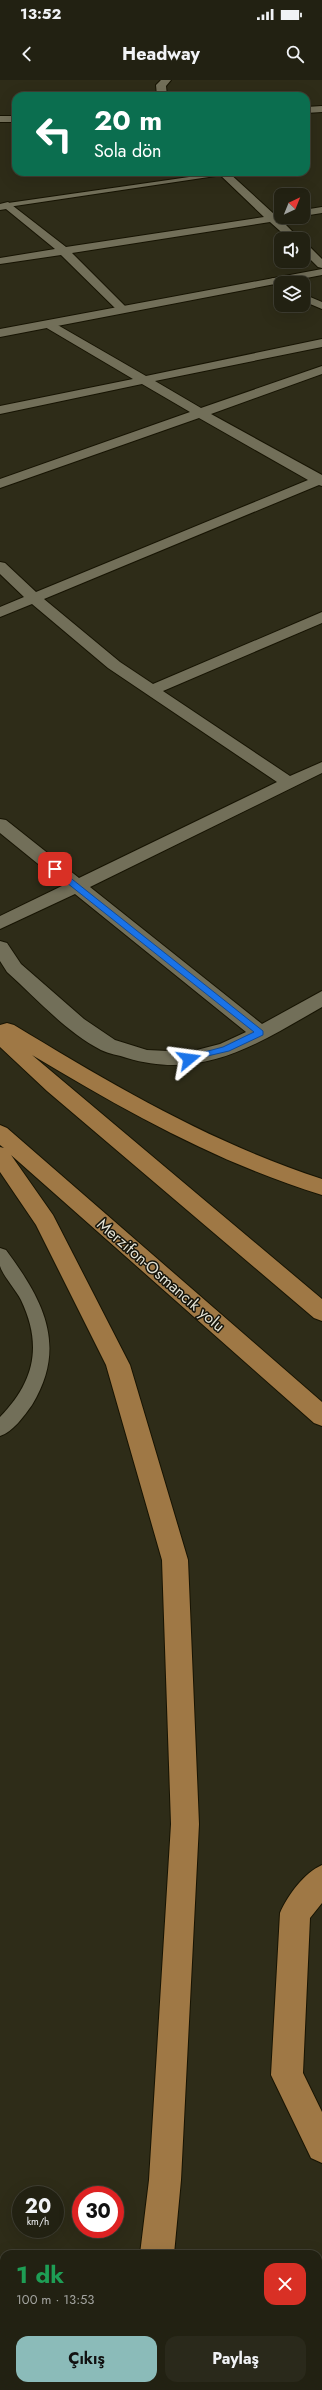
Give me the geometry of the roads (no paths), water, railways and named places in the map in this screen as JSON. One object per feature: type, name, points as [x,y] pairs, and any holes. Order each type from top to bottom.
[{"type":"highway","points":[[0,1026],[141,1110],[218,1149],[322,1187]]},
{"type":"highway","points":[[0,1036],[54,1086],[322,1312]]},
{"type":"highway","name":"Merzifon-Osmancık yolu","points":[[0,1133],[322,1416]]},
{"type":"highway","points":[[0,1155],[46,1221],[118,1365],[175,1560],[185,1824],[165,2180],[157,2250]]},
{"type":"highway","points":[[322,1880],[295,1913],[287,2075],[322,2147]]},
{"type":"street","points":[[162,92],[161,85],[166,80]]},
{"type":"street","points":[[310,110],[322,109]]},
{"type":"street","points":[[0,119],[12,119]]},
{"type":"street","points":[[228,176],[274,215]]},
{"type":"street","points":[[4,206],[63,250],[123,310]]},
{"type":"street","points":[[310,212],[322,210]]},
{"type":"street","points":[[0,260],[274,219]]},
{"type":"street","points":[[283,224],[289,232]]},
{"type":"street","points":[[310,253],[322,265]]},
{"type":"street","points":[[306,276],[322,272]]},
{"type":"street","points":[[0,333],[274,284]]},
{"type":"street","points":[[310,300],[322,306]]},
{"type":"street","points":[[49,324],[200,413],[321,480]]},
{"type":"street","points":[[0,410],[322,343]]},
{"type":"street","points":[[0,484],[322,370]]},
{"type":"street","points":[[0,612],[321,480]]},
{"type":"street","points":[[0,566],[35,598],[114,665],[288,782]]},
{"type":"street","points":[[152,690],[322,617]]},
{"type":"street","points":[[0,923],[77,887],[288,782],[322,767]]},
{"type":"street","points":[[0,824],[260,1033]]},
{"type":"street","points":[[0,946],[14,968],[41,994],[77,1024],[108,1045],[147,1057],[189,1059],[226,1049],[260,1033],[322,998]]},
{"type":"lane","points":[[4,206],[204,176]]},
{"type":"lane","points":[[0,1254],[29,1300],[43,1335],[44,1351],[36,1382],[28,1398],[0,1429]]}]
